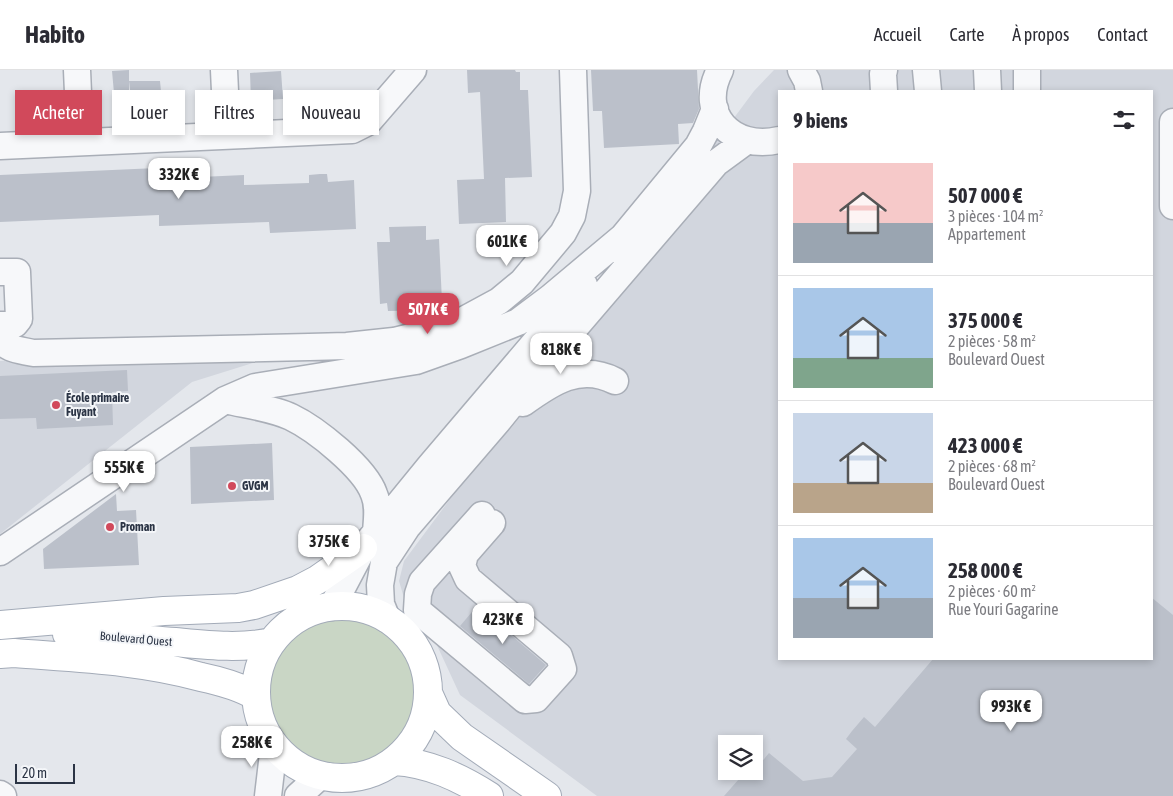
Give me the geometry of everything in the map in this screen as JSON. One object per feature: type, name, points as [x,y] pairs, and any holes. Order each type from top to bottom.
[{"type":"main road","points":[[0,624],[164,611],[238,608],[254,605],[298,590],[317,580],[370,540]]},
{"type":"main road","points":[[332,606],[361,608],[387,619],[397,626],[414,645],[425,668],[428,693],[426,708],[415,738],[394,761],[381,769],[352,778],[320,776],[303,769],[287,759],[274,746],[261,722],[256,696],[259,668],[272,642],[287,625],[298,618],[332,606]]},
{"type":"main road","name":"Boulevard Ouest","points":[[0,634],[102,635],[212,645],[257,645],[272,642]]},
{"type":"main road","name":"Boulevard Ouest","points":[[0,654],[14,653],[134,663],[180,671],[218,681],[256,696]]},
{"type":"main road","points":[[428,693],[437,713],[462,736],[547,796]]},
{"type":"main road","points":[[394,761],[413,762],[441,770],[489,796]]},
{"type":"street","points":[[77,70],[78,90]]},
{"type":"street","points":[[224,70],[225,90]]},
{"type":"street","points":[[0,146],[352,130],[368,122],[412,70]]},
{"type":"street","points":[[0,338],[10,348],[32,353],[309,347],[348,346],[394,341],[451,327],[499,301],[522,282],[563,233],[572,216],[577,192],[573,70]]},
{"type":"street","points":[[884,70],[884,90]]},
{"type":"street","points":[[926,70],[928,90]]},
{"type":"street","points":[[987,70],[988,90]]},
{"type":"street","points":[[1027,70],[1027,90]]},
{"type":"street","points":[[719,71],[713,95],[714,108],[719,120],[735,136],[767,143]]},
{"type":"street","points":[[332,606],[370,540],[430,466],[556,319],[698,146],[706,131],[714,108]]},
{"type":"street","points":[[1173,122],[1173,206]]},
{"type":"street","points":[[387,619],[381,604],[380,585],[384,562],[407,527],[498,421],[548,358],[716,163],[767,143]]},
{"type":"street","points":[[0,552],[225,400],[255,387],[416,360],[461,345],[518,322],[550,298],[624,236]]},
{"type":"street","points":[[0,272],[17,272],[19,319],[15,324],[0,325]]},
{"type":"street","points":[[498,421],[550,384],[580,374],[591,373],[605,376],[615,381]]},
{"type":"street","points":[[225,400],[270,410],[291,417],[322,437],[342,454],[364,476],[374,493],[378,513],[370,540]]},
{"type":"street","points":[[487,519],[465,554],[462,566],[468,579],[559,656],[563,669],[536,699],[525,700],[417,610],[418,594],[422,582],[487,519]]},
{"type":"street","points":[[268,796],[272,776],[274,746]]},
{"type":"street","points":[[298,796],[320,776]]},
{"type":"shaded area","points":[[774,70],[1173,70],[1173,796],[597,796],[460,695],[435,641],[407,608],[399,581],[404,561],[754,91]]},
{"type":"shaded area","points":[[285,353],[192,382],[0,534],[0,361]]},
{"type":"green space","points":[[343,618],[371,624],[395,640],[411,664],[417,692],[411,720],[395,744],[371,760],[343,766],[315,760],[291,744],[275,720],[269,692],[275,664],[291,640],[315,624]]},
{"type":"building","points":[[129,70],[129,90],[114,90],[112,71]]},
{"type":"building","points":[[467,70],[515,70],[520,72],[520,90],[528,90],[532,177],[505,178],[506,222],[459,224],[457,180],[484,179],[480,92],[468,93]]},
{"type":"building","points":[[591,70],[697,70],[699,109],[693,123],[678,124],[679,144],[604,148],[602,111],[593,111]]},
{"type":"building","points":[[281,71],[283,99],[273,100],[273,90],[251,90],[250,73]]},
{"type":"building","points":[[129,81],[160,81],[161,90],[130,90]]},
{"type":"building","points":[[157,168],[157,179],[244,175],[244,185],[309,183],[309,175],[320,174],[327,174],[328,182],[354,180],[356,229],[270,233],[269,222],[159,226],[159,215],[0,222],[0,175]]},
{"type":"building","points":[[426,226],[426,240],[439,239],[442,301],[434,301],[434,310],[388,311],[387,303],[380,304],[377,242],[390,242],[389,227]]},
{"type":"building","name":"École primaire Fuyant","points":[[127,370],[128,391],[112,392],[113,425],[37,429],[36,418],[0,419],[0,376]]},
{"type":"building","name":"GVGM","points":[[272,443],[274,500],[191,504],[190,447]]},
{"type":"building","points":[[116,494],[117,511],[136,510],[139,565],[44,569],[43,549]]},
{"type":"building","points":[[1153,599],[1173,615],[1173,796],[724,796],[738,780],[763,780],[763,760],[769,753],[803,781],[832,777],[857,749],[846,739],[864,717],[875,727],[932,660],[1153,660]]},
{"type":"building","points":[[477,606],[546,665],[529,684],[460,626]]},
{"type":"place","name":"École primaire Fuyant","points":[[56,405]]},
{"type":"place","name":"GVGM","points":[[232,486]]},
{"type":"place","name":"Proman","points":[[110,527]]}]
